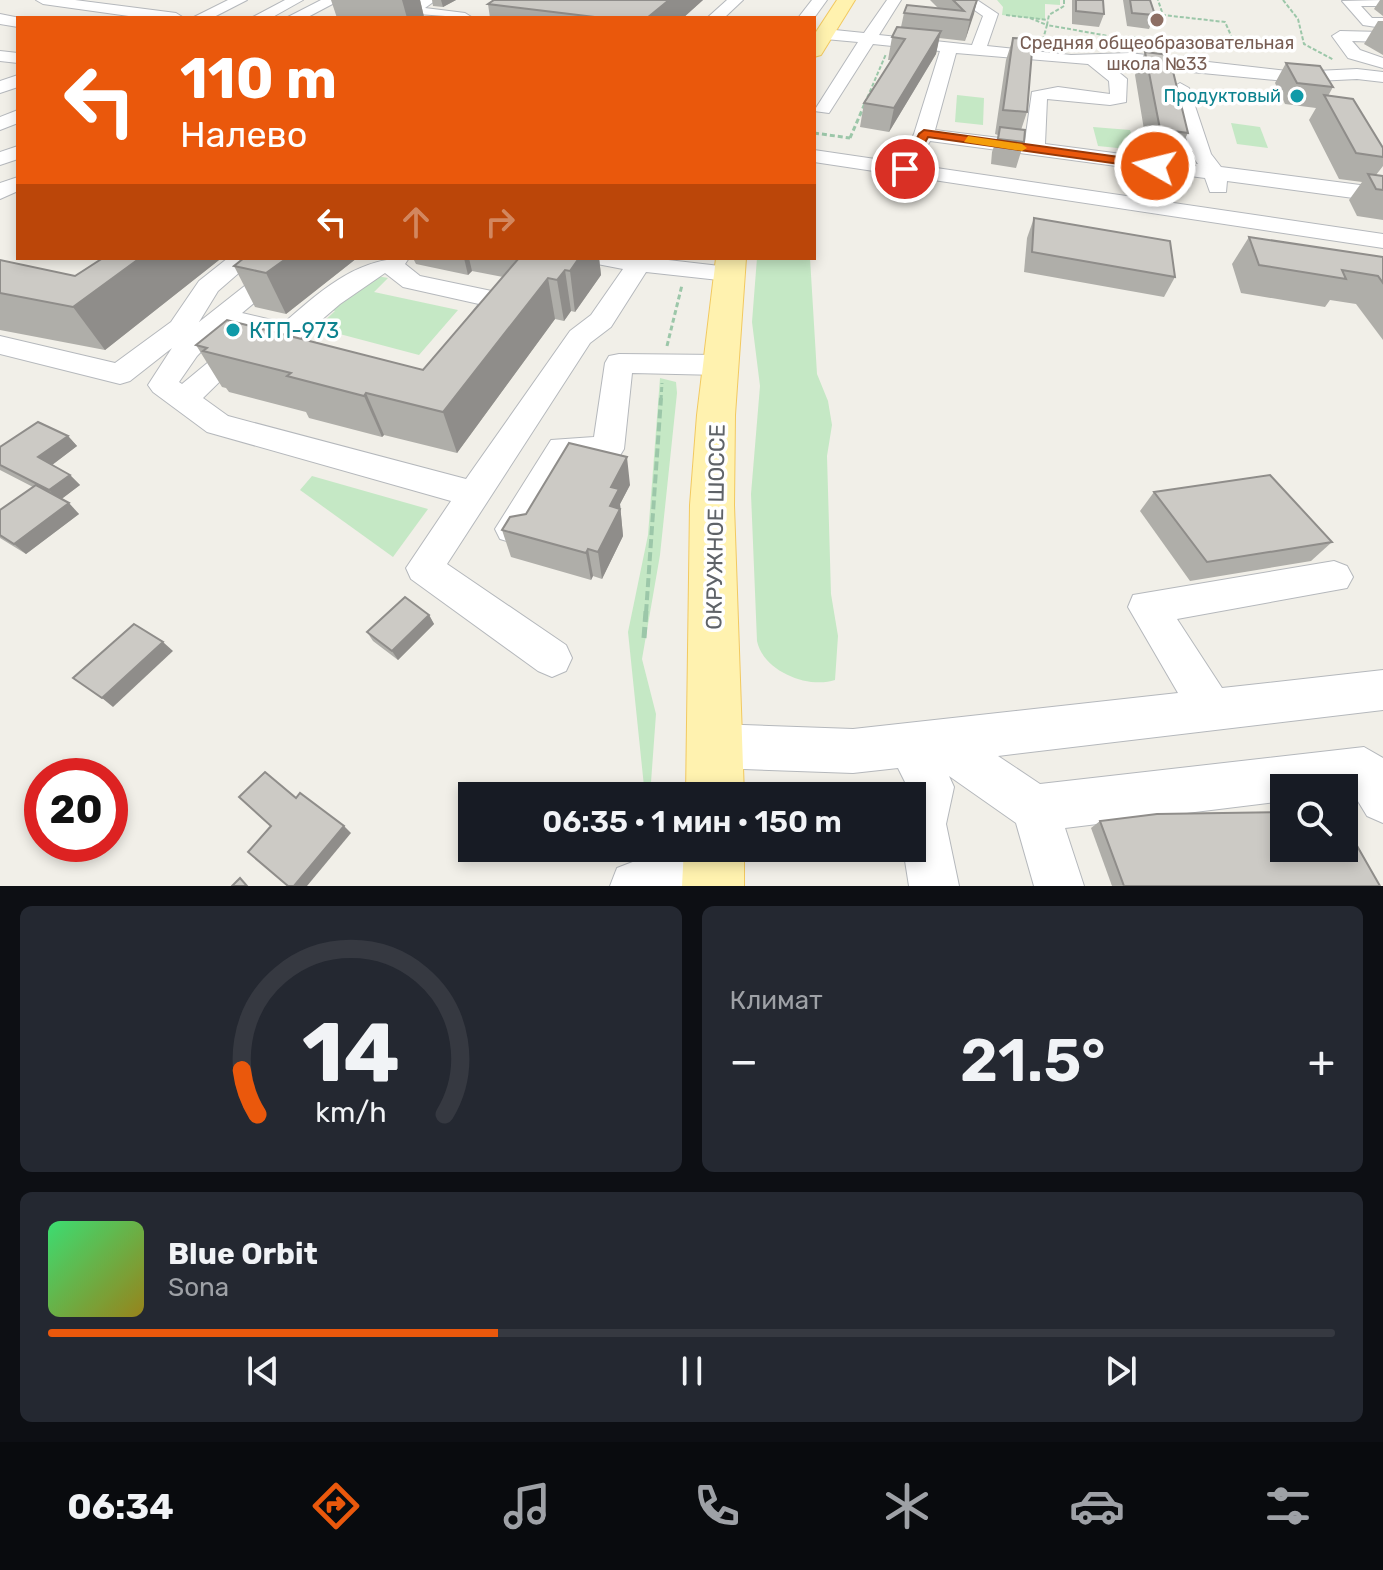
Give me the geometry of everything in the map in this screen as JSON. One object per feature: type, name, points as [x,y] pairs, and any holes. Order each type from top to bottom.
[{"type":"main road","points":[[817,45],[846,0]]},
{"type":"main road","name":"ОКРУЖНОЕ ШОССЕ","points":[[715,782],[712,505],[720,365],[730,266]]},
{"type":"street","points":[[43,0],[83,2],[162,16]]},
{"type":"street","points":[[124,0],[161,2]]},
{"type":"street","points":[[204,16],[240,0]]},
{"type":"street","points":[[263,16],[296,0]]},
{"type":"street","points":[[429,0],[409,10],[452,16]]},
{"type":"street","points":[[717,16],[736,0]]},
{"type":"street","points":[[808,16],[820,0]]},
{"type":"street","points":[[822,109],[857,50],[871,40],[894,0]]},
{"type":"street","points":[[967,0],[991,14],[978,50]]},
{"type":"street","points":[[440,14],[464,1]]},
{"type":"street","points":[[1383,2],[1349,1],[1368,22],[1383,23]]},
{"type":"street","points":[[135,12],[161,2]]},
{"type":"street","points":[[300,16],[339,4]]},
{"type":"street","points":[[460,16],[481,4]]},
{"type":"street","points":[[1383,37],[1340,36],[1354,54],[1383,63]]},
{"type":"street","points":[[817,45],[891,41],[1026,55],[1129,58],[1296,77],[1357,74],[1383,77]]},
{"type":"street","points":[[905,169],[924,134],[950,46]]},
{"type":"street","points":[[1035,149],[1038,96],[1051,92],[1109,101],[1120,98],[1118,79],[1092,59]]},
{"type":"street","points":[[1329,77],[1345,100]]},
{"type":"street","points":[[1180,88],[1201,154],[1215,174],[1225,218]]},
{"type":"street","points":[[924,134],[1383,195]]},
{"type":"street","points":[[816,156],[1383,241]]},
{"type":"street","points":[[0,345],[120,374],[181,328],[208,286],[241,260]]},
{"type":"street","points":[[293,260],[222,317],[168,374],[163,385],[170,393],[184,399],[218,424],[474,494]]},
{"type":"street","points":[[612,260],[685,271],[730,266]]},
{"type":"street","points":[[184,399],[365,272],[394,262],[412,282],[497,300],[460,344]]},
{"type":"street","points":[[552,658],[424,568],[580,337],[601,321],[638,265]]},
{"type":"street","points":[[222,317],[266,327],[268,338]]},
{"type":"street","points":[[268,338],[310,348]]},
{"type":"street","points":[[513,529],[562,448],[608,449],[619,363],[720,365]]},
{"type":"street","points":[[1212,710],[1147,607],[1334,577]]},
{"type":"street","points":[[716,746],[853,751],[1383,690]]},
{"type":"street","points":[[924,743],[1035,808],[1377,778]]},
{"type":"street","points":[[924,743],[931,787],[922,824],[934,886]]},
{"type":"street","points":[[1035,808],[1059,886]]},
{"type":"street","points":[[635,886],[670,872],[714,867]]},
{"type":"path","points":[[1026,55],[1026,49],[1043,43],[1049,15],[1064,6],[1064,0]]},
{"type":"path","points":[[1030,18],[1047,25],[1140,39],[1197,36],[1233,40],[1225,22],[1163,15],[1158,0]]},
{"type":"path","points":[[991,14],[1048,20]]},
{"type":"path","points":[[850,138],[891,41]]},
{"type":"path","points":[[644,638],[663,364],[685,271]]},
{"type":"green space","points":[[997,0],[1060,0],[1060,5],[1045,4],[1045,20],[1002,15],[1003,7]]},
{"type":"green space","points":[[957,95],[984,98],[983,125],[955,122]]},
{"type":"green space","points":[[1231,123],[1260,127],[1268,148],[1237,144]]},
{"type":"green space","points":[[1093,127],[1130,130],[1137,150],[1098,146]]},
{"type":"green space","points":[[757,260],[810,260],[817,374],[828,401],[832,425],[827,456],[831,594],[838,636],[835,680],[812,682],[788,675],[768,661],[757,641],[751,494],[760,386],[752,322]]},
{"type":"green space","points":[[372,275],[388,278],[374,292],[458,310],[419,355],[317,328],[335,311],[328,309]]},
{"type":"green space","points":[[660,378],[676,382],[677,393],[660,555],[642,659],[656,714],[651,782],[644,782],[628,632],[648,535]]},
{"type":"green space","points":[[312,476],[428,509],[393,557],[300,490]]},
{"type":"building","points":[[494,0],[669,0],[649,16],[587,16],[488,4]]},
{"type":"building","points":[[953,0],[977,0],[970,20],[904,13],[907,5],[964,11]]},
{"type":"building","points":[[1076,0],[1103,0],[1104,14],[1076,11]]},
{"type":"building","points":[[1130,0],[1150,0],[1155,15],[1132,13]]},
{"type":"building","points":[[897,27],[941,31],[894,108],[864,103],[905,39],[892,37]]},
{"type":"building","points":[[1013,38],[1033,39],[1027,112],[1003,110]]},
{"type":"building","points":[[1145,52],[1169,55],[1188,133],[1160,129]]},
{"type":"building","points":[[1286,63],[1320,66],[1333,87],[1297,83]]},
{"type":"building","points":[[1324,95],[1353,99],[1383,148],[1383,157],[1356,153]]},
{"type":"building","points":[[1000,127],[1025,130],[1024,142],[998,139]]},
{"type":"building","points":[[1164,148],[1192,152],[1195,165],[1166,161]]},
{"type":"building","points":[[1368,174],[1383,176],[1383,190],[1376,189]]},
{"type":"building","points":[[1034,218],[1170,241],[1175,277],[1032,252]]},
{"type":"building","points":[[1249,237],[1383,257],[1383,283],[1378,276],[1342,270],[1346,279],[1259,265]]},
{"type":"building","points":[[0,260],[75,276],[100,260],[137,260],[73,307],[0,293]]},
{"type":"building","points":[[242,260],[284,260],[266,273],[234,266]]},
{"type":"building","points":[[517,260],[578,260],[570,271],[565,270],[557,280],[548,278],[443,412],[287,376],[291,373],[203,351],[207,348],[196,345],[227,320],[423,370]]},
{"type":"building","points":[[38,422],[68,436],[38,457],[70,475],[49,490],[0,465],[0,447]]},
{"type":"building","points":[[569,443],[627,457],[611,487],[619,489],[610,506],[620,509],[598,552],[588,549],[586,553],[502,530],[510,517],[526,514]]},
{"type":"building","points":[[1270,475],[1332,542],[1207,562],[1154,492]]},
{"type":"building","points":[[36,485],[69,503],[14,544],[0,535],[0,510]]},
{"type":"building","points":[[405,597],[429,615],[392,651],[367,632]]},
{"type":"building","points":[[134,624],[163,642],[102,698],[73,678]]},
{"type":"building","points":[[265,772],[296,798],[300,793],[344,826],[294,886],[288,886],[248,852],[271,826],[239,797]]},
{"type":"building","points":[[1270,812],[1270,862],[1358,862],[1358,848],[1380,886],[1124,886],[1100,821],[1157,814]]},
{"type":"building","points":[[240,878],[247,886],[232,886]]},
{"type":"slow traffic","points":[[968,140],[1022,148]]},
{"type":"place","name":"Средняя общеобразовательная школа №33","points":[[1157,20]]},
{"type":"place","name":"Продуктовый","points":[[1297,96]]},
{"type":"place","name":"КТП-973","points":[[233,330]]},
{"type":"route","points":[[905,169],[924,134],[1155,166]]}]
